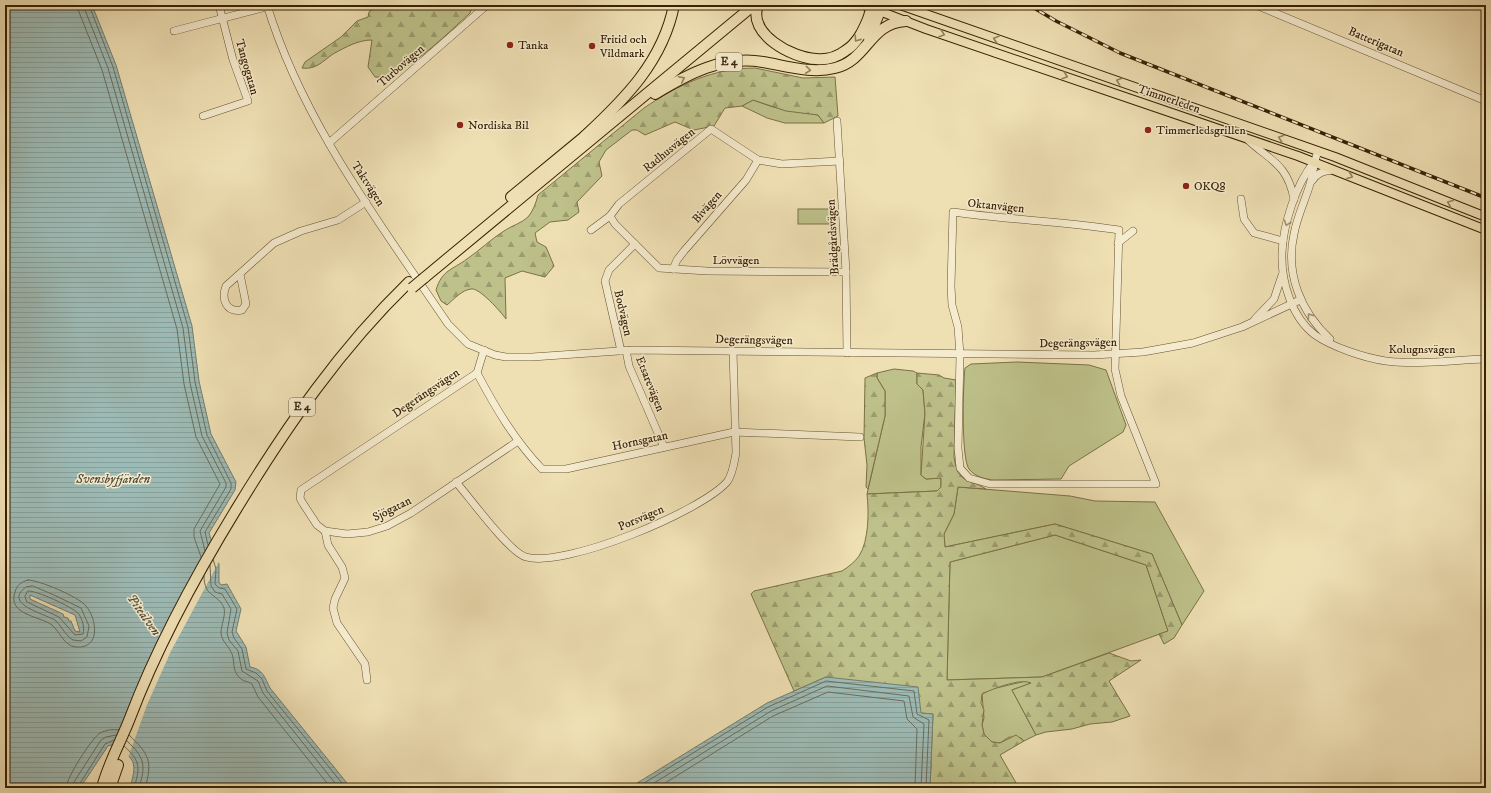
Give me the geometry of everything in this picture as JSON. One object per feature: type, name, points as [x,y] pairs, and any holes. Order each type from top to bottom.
[{"type":"highway","name":"E 4","points":[[583,138],[628,95],[647,69],[666,34],[674,5]]},
{"type":"highway","name":"E 4","points":[[104,787],[160,660],[216,548],[323,388],[382,318],[411,285],[422,275],[583,138],[746,5]]},
{"type":"highway","name":"E 4","points":[[422,275],[458,248],[602,131],[754,5]]},
{"type":"highway","points":[[758,5],[756,12],[757,22],[768,37],[797,55],[816,59],[836,56],[852,46],[863,29],[874,7]]},
{"type":"highway","name":"E 4","points":[[865,46],[874,7]]},
{"type":"highway","name":"E 4","points":[[602,131],[670,84],[716,64],[747,60],[805,70],[825,70],[846,64],[853,60],[884,26],[906,21]]},
{"type":"main road","name":"Timmerleden","points":[[900,5],[949,24],[1318,151],[1486,217]]},
{"type":"main road","name":"Timmerleden","points":[[874,7],[906,21],[1314,162],[1486,230]]},
{"type":"street","name":"Tangogatan","points":[[203,116],[248,101],[233,60],[219,5]]},
{"type":"street","name":"Turbovägen","points":[[329,143],[487,5]]},
{"type":"street","name":"Batterigatan","points":[[1256,5],[1486,101]]},
{"type":"street","points":[[174,31],[222,17],[270,6]]},
{"type":"street","name":"Taktvägen","points":[[270,6],[278,40],[315,122],[366,202],[448,324],[468,344],[484,350]]},
{"type":"street","name":"Brädgårdsvägen","points":[[838,121],[846,272],[847,353]]},
{"type":"street","name":"Radhusvägen","points":[[591,230],[610,216],[620,204],[711,130],[758,160],[782,164],[840,161]]},
{"type":"street","name":"Kolugnsvägen","points":[[1245,138],[1255,147],[1274,159],[1283,170],[1289,179],[1294,200]]},
{"type":"street","name":"Kolugnsvägen","points":[[1318,151],[1314,162],[1310,183],[1294,234],[1291,250],[1293,274],[1300,300],[1320,330],[1336,345]]},
{"type":"street","name":"Bivägen","points":[[673,269],[676,260],[746,180],[758,160]]},
{"type":"street","name":"Kolugnsvägen","points":[[1314,162],[1305,173],[1294,200],[1283,241],[1283,268],[1286,288],[1293,303],[1300,316],[1315,335],[1359,355],[1386,361],[1486,359]]},
{"type":"street","points":[[1310,183],[1316,174],[1334,170]]},
{"type":"street","points":[[1241,199],[1244,219],[1254,234],[1283,241]]},
{"type":"street","points":[[240,274],[246,304],[242,310],[236,311],[228,308],[225,304],[226,286],[274,243],[285,237],[338,220],[366,202]]},
{"type":"street","name":"Oktanvägen","points":[[953,212],[993,218],[1099,226],[1119,230],[1115,354],[1115,369],[1121,396],[1156,484],[990,484],[969,478],[960,468],[958,448],[960,355],[958,327],[952,305],[951,286],[953,212]]},
{"type":"street","points":[[610,216],[615,224],[635,244]]},
{"type":"street","points":[[1118,243],[1133,231]]},
{"type":"street","name":"Lövvägen","points":[[635,244],[659,268],[707,271],[846,272]]},
{"type":"street","name":"Bodvägen","points":[[623,350],[605,280],[609,270],[635,244]]},
{"type":"street","name":"Kolugnsvägen","points":[[1252,322],[1274,299],[1283,268]]},
{"type":"street","name":"Degerängsvägen","points":[[325,531],[317,525],[302,502],[300,498],[301,490],[477,373],[484,350],[506,357],[623,350],[960,355],[1115,354],[1142,352],[1193,343],[1252,322],[1300,300]]},
{"type":"street","name":"Etsarevägen","points":[[623,350],[664,447]]},
{"type":"street","name":"Porsvägen","points":[[456,482],[510,546],[526,557],[539,558],[565,554],[631,535],[667,520],[711,495],[728,481],[734,468],[736,453],[734,432],[733,351]]},
{"type":"street","name":"Hornsgatan","points":[[477,373],[526,454],[542,469],[554,470],[734,432],[860,437]]},
{"type":"street","name":"Sjögatan","points":[[325,531],[347,534],[368,532],[387,526],[411,513],[518,440]]},
{"type":"street","points":[[325,531],[328,545],[342,567],[345,578],[335,599],[333,608],[337,623],[365,664],[367,680]]},
{"type":"green space","points":[[378,5],[473,5],[470,13],[425,53],[398,71],[386,76],[375,77],[368,67],[372,40],[362,41],[347,46],[311,68],[302,68],[305,62],[341,37],[357,21],[368,17],[369,12]]},
{"type":"green space","points":[[755,68],[803,78],[835,77],[838,116],[824,123],[818,115],[786,111],[753,100],[742,106],[725,108],[714,126],[694,130],[675,122],[645,135],[637,130],[632,130],[606,150],[599,162],[602,176],[577,202],[579,212],[568,220],[550,222],[535,233],[537,242],[546,247],[554,266],[545,277],[522,271],[505,278],[506,319],[490,301],[475,289],[464,291],[447,305],[441,301],[436,290],[438,283],[444,274],[472,256],[499,234],[526,219],[533,210],[538,195],[644,108],[670,92],[696,79],[725,71]]},
{"type":"green space","points":[[753,100],[773,107],[818,115],[824,123],[785,123],[767,118],[742,106]]},
{"type":"green space","points":[[798,209],[832,209],[832,224],[798,224]]},
{"type":"green space","points":[[1017,362],[1089,365],[1106,370],[1126,425],[1123,432],[1069,466],[1061,479],[994,480],[977,476],[969,469],[966,462],[963,405],[965,368],[971,364]]},
{"type":"green space","points":[[894,369],[913,371],[917,373],[917,384],[923,390],[925,413],[921,447],[921,475],[926,479],[941,478],[941,487],[937,491],[867,494],[885,416],[885,391],[877,378],[877,373]]},
{"type":"green space","points":[[877,373],[877,378],[885,391],[885,416],[868,489],[866,487],[867,465],[864,438],[865,378]]},
{"type":"green space","points":[[917,373],[939,375],[944,378],[956,380],[954,457],[956,466],[961,476],[986,489],[958,487],[954,514],[944,534],[945,547],[1055,524],[1152,554],[1182,625],[1174,638],[1164,644],[1159,634],[1168,631],[1146,565],[1055,535],[950,562],[947,680],[1042,677],[1109,653],[1131,661],[1141,660],[1109,681],[1130,716],[1112,722],[1090,724],[1072,729],[1046,732],[1036,735],[1012,690],[1031,683],[1013,683],[982,694],[981,703],[984,710],[982,725],[984,734],[992,742],[1000,743],[1016,735],[1024,741],[1000,755],[1019,788],[930,788],[933,714],[921,713],[826,677],[794,691],[751,594],[754,591],[842,571],[856,560],[865,542],[868,517],[867,494],[937,491],[941,487],[941,478],[926,479],[921,475],[925,413],[923,390],[917,384]]},
{"type":"green space","points":[[958,487],[1070,496],[1095,501],[1155,502],[1204,591],[1182,625],[1152,554],[1055,524],[945,547],[944,534],[954,514]]},
{"type":"green space","points":[[1055,535],[1146,565],[1168,631],[1042,677],[947,680],[950,562]]},
{"type":"green space","points":[[1026,681],[1031,683],[1012,690],[1036,735],[1024,741],[1021,738],[1009,737],[1000,743],[992,742],[984,734],[982,725],[984,718],[982,694],[992,689]]},
{"type":"water","name":"Svensbyfjärden","points":[[5,5],[92,5],[116,65],[192,326],[199,381],[211,434],[236,482],[235,490],[209,533],[219,564],[219,582],[221,585],[227,584],[241,609],[236,631],[246,647],[250,667],[263,674],[270,688],[351,788],[130,788],[134,773],[133,763],[127,754],[115,744],[108,746],[80,788],[5,788]],"holes":[[[30,595],[75,615],[80,632],[75,631],[71,621],[64,617],[63,614],[30,599]]]},
{"type":"water","points":[[826,677],[918,687],[921,713],[933,714],[930,788],[629,788],[767,703]]},
{"type":"pier","points":[[215,547],[220,560],[171,651],[147,705],[128,758],[118,748],[136,701]]},
{"type":"railway","points":[[1029,5],[1056,21],[1120,53],[1486,198]]},
{"type":"place","name":"Tanka","points":[[510,45]]},
{"type":"place","name":"Fritid och Vildmark","points":[[592,46]]},
{"type":"place","name":"Nordiska Bil","points":[[460,125]]},
{"type":"place","name":"Timmerledsgrillen","points":[[1148,130]]},
{"type":"place","name":"OKQ8","points":[[1186,186]]},
{"type":"water label","name":"Piteälven","points":[[144,615]]}]
